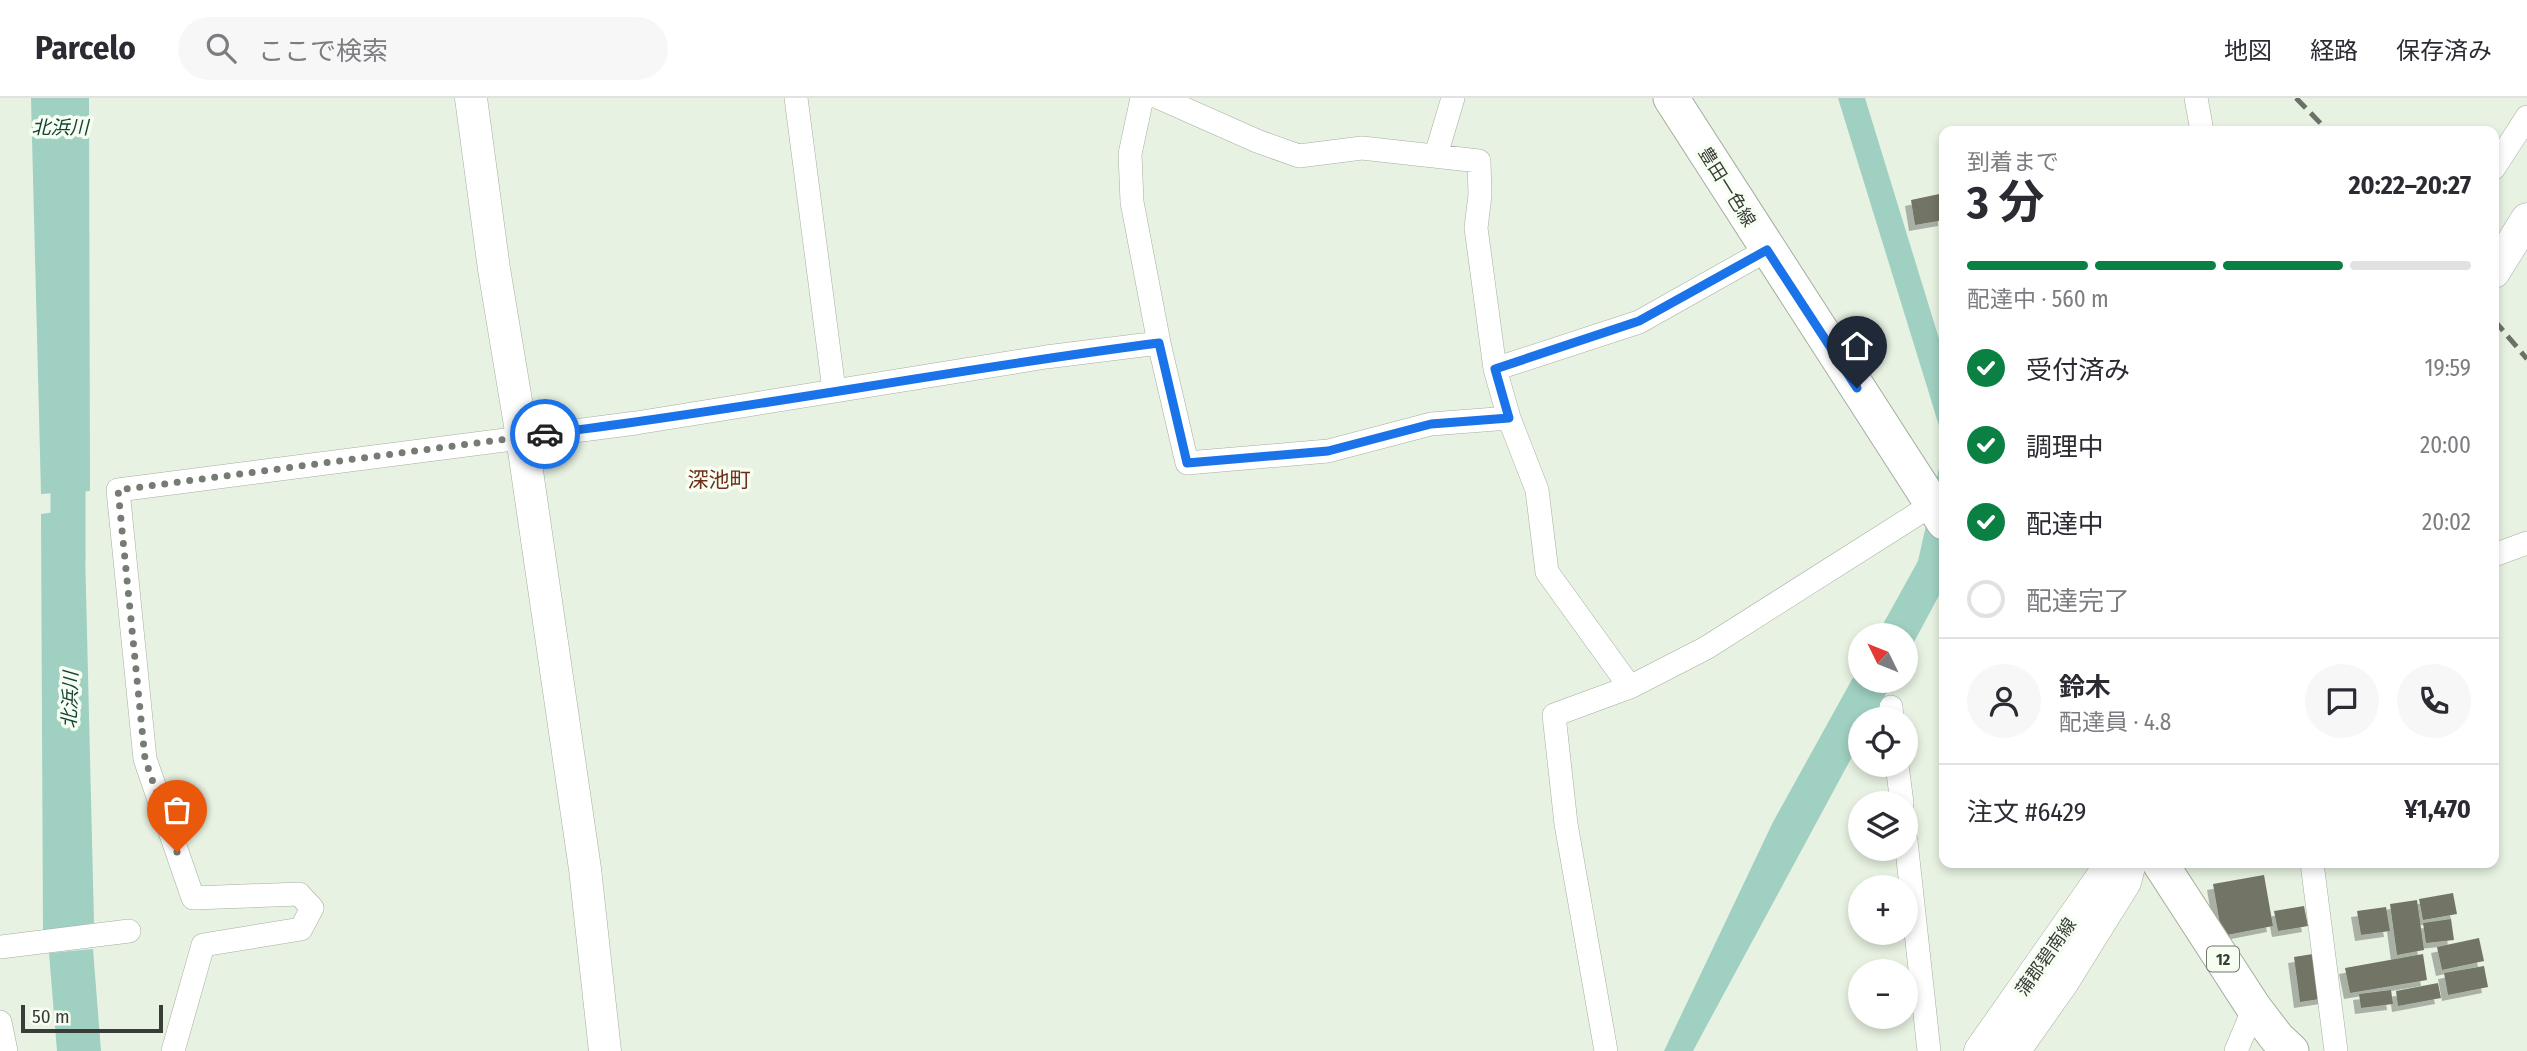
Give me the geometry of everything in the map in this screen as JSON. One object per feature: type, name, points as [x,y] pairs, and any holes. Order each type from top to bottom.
[{"type":"main road","name":"豊田一色線","points":[[1671,98],[1938,513]]},
{"type":"main road","name":"12","points":[[2163,868],[2254,1008],[2277,1038],[2291,1051]]},
{"type":"street","points":[[471,98],[494,269],[522,437],[585,869],[605,1051]]},
{"type":"street","points":[[796,98],[834,390]]},
{"type":"street","points":[[1142,98],[1130,154],[1132,202],[1159,343],[1187,463],[1328,451],[1431,424],[1509,418]]},
{"type":"street","points":[[1160,98],[1257,141],[1299,156],[1362,148],[1479,161],[1480,195],[1476,228],[1495,369],[1509,418],[1538,490],[1547,572],[1630,687]]},
{"type":"street","points":[[1436,155],[1453,98]]},
{"type":"street","points":[[2196,98],[2201,126]]},
{"type":"street","points":[[2499,160],[2527,117]]},
{"type":"street","points":[[2499,264],[2527,219]]},
{"type":"street","points":[[1495,369],[1639,321],[1767,250]]},
{"type":"street","points":[[173,1051],[203,945],[301,929],[312,908],[299,894],[193,898],[145,759],[118,490],[636,423],[1046,357],[1159,343]]},
{"type":"street","points":[[1606,1051],[1566,824],[1553,715],[1630,687],[1706,648],[1938,513]]},
{"type":"street","points":[[2499,553],[2527,543]]},
{"type":"street","points":[[1908,861],[1929,1051]]},
{"type":"street","name":"蒲郡碧南線","points":[[1980,1051],[2108,868]]},
{"type":"street","name":"蒲郡碧南線","points":[[2014,1051],[2062,983],[2125,881],[2129,868]]},
{"type":"street","points":[[2313,868],[2336,1051]]},
{"type":"street","points":[[2,946],[129,931]]},
{"type":"street","points":[[2236,1051],[2254,1008]]},
{"type":"street","points":[[0,1022],[6,1051]]},
{"type":"water","name":"北浜川","points":[[31,98],[89,98],[90,491],[41,494]]},
{"type":"water","points":[[1838,98],[1865,98],[1939,339],[1939,426]]},
{"type":"water","points":[[1939,468],[1939,595],[1918,635],[1918,623],[1884,623],[1918,561]]},
{"type":"water","name":"北浜川","points":[[84,508],[94,923],[43,932],[41,514]]},
{"type":"water","points":[[1848,687],[1848,693],[1886,693],[1879,707],[1848,707],[1848,764],[1693,1051],[1664,1051],[1773,822]]},
{"type":"water","points":[[93,949],[101,1051],[57,1051],[49,953]]},
{"type":"building","points":[[1939,194],[1939,221],[1915,225],[1911,200]]},
{"type":"building","points":[[2264,875],[2273,926],[2222,936],[2213,884]]},
{"type":"building","points":[[2453,893],[2457,914],[2423,920],[2419,899]]},
{"type":"building","points":[[2417,900],[2424,950],[2397,955],[2390,904]]},
{"type":"building","points":[[2304,906],[2308,926],[2278,931],[2274,911]]},
{"type":"building","points":[[2386,907],[2390,931],[2361,935],[2357,911]]},
{"type":"building","points":[[2451,919],[2454,940],[2426,943],[2423,923]]},
{"type":"building","points":[[2479,938],[2484,961],[2442,970],[2437,947]]},
{"type":"building","points":[[2319,953],[2326,998],[2300,1002],[2294,957]]},
{"type":"building","points":[[2423,954],[2427,980],[2350,993],[2345,968]]},
{"type":"building","points":[[2484,966],[2488,987],[2448,995],[2444,973]]},
{"type":"building","points":[[2438,983],[2441,998],[2398,1006],[2396,991]]},
{"type":"building","points":[[2391,990],[2393,1004],[2361,1008],[2359,994]]},
{"type":"waterway","name":"北浜川","points":[[68,446],[68,558]]},
{"type":"railway","points":[[2296,98],[2323,126]]},
{"type":"railway","points":[[2499,326],[2527,359]]},
{"type":"way so far","points":[[177,852],[145,759],[118,490],[545,434]]},
{"type":"district","name":"深池町","points":[[719,480]]},
{"type":"route","points":[[545,434],[636,423],[1046,357],[1159,343],[1187,463],[1328,451],[1431,424],[1509,418],[1495,369],[1639,321],[1767,250],[1857,388]]}]
